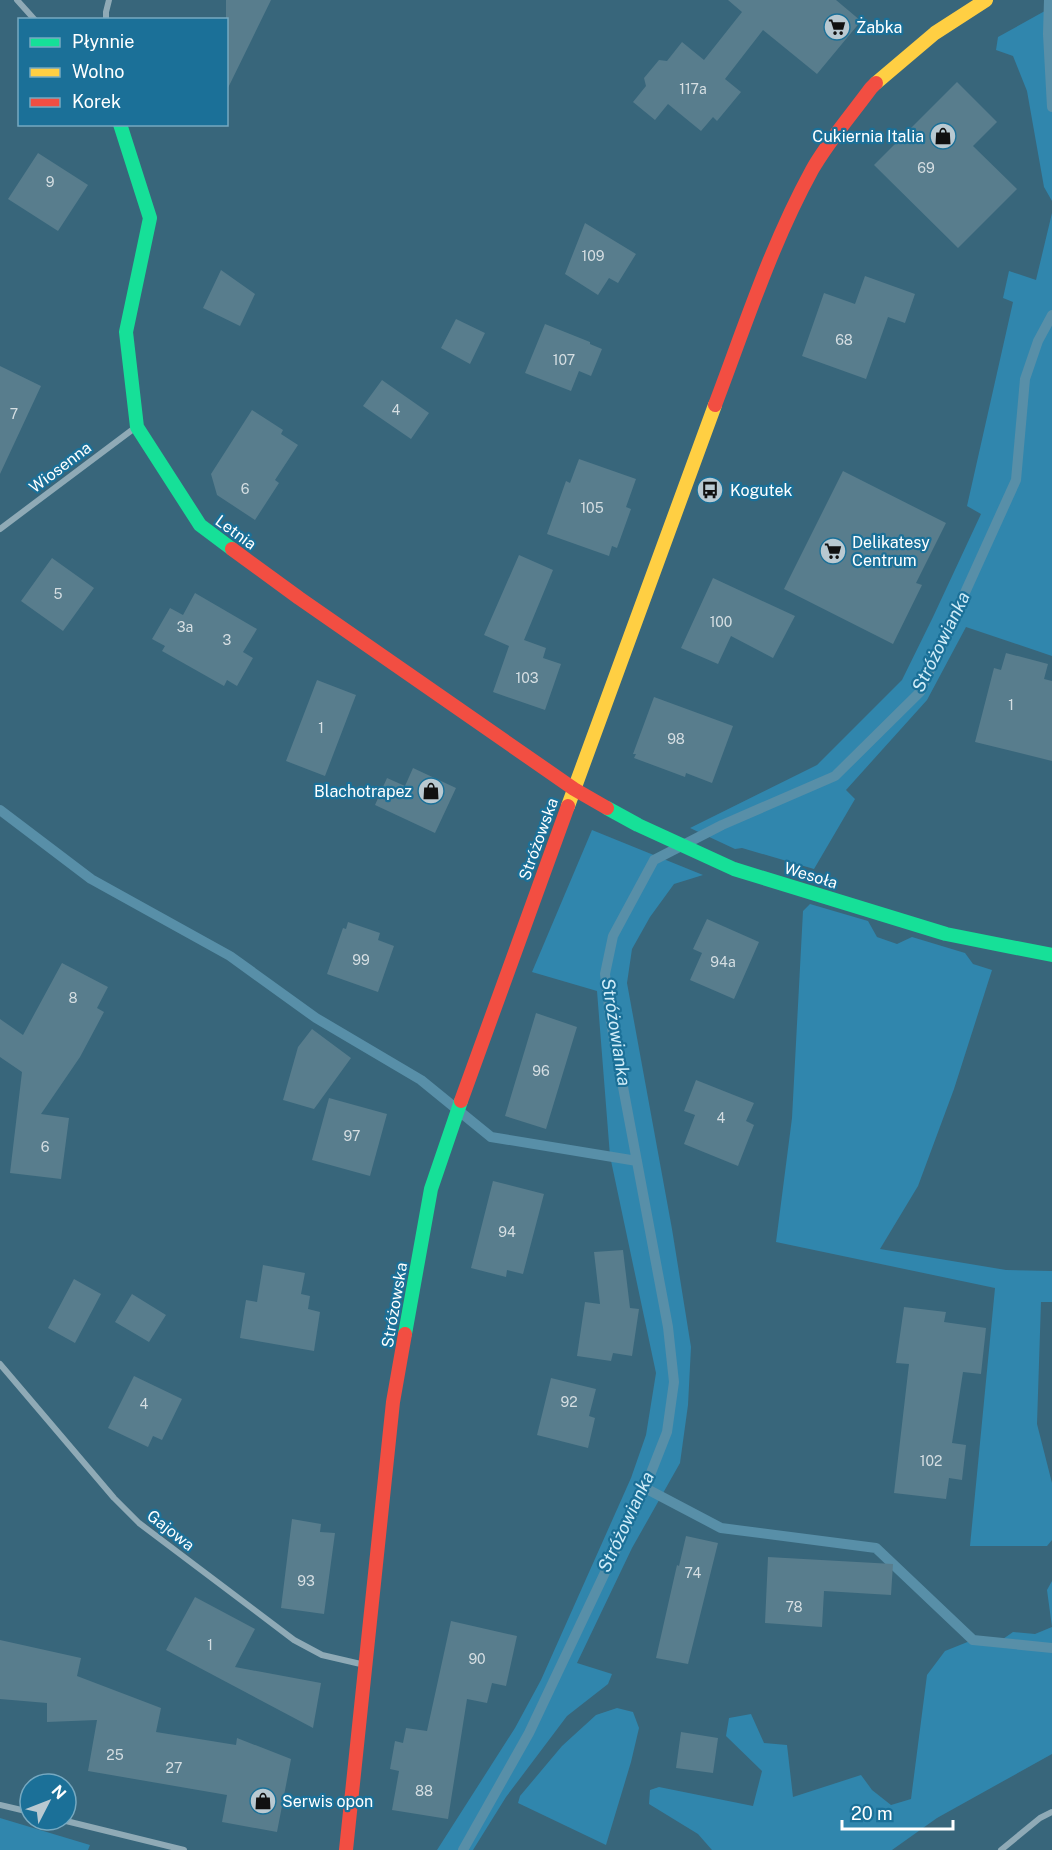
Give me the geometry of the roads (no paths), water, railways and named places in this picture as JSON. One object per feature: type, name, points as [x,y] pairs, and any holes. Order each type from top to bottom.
[{"type":"main road","name":"Stróżowska","points":[[346,1850],[393,1402],[431,1189],[443,1150],[765,271],[800,191],[813,168],[871,88],[953,19],[986,0]]},
{"type":"main road","name":"Letnia","points":[[121,126],[150,218],[126,332],[137,427],[200,525],[299,598],[574,789]]},
{"type":"main road","name":"Wesoła","points":[[574,789],[638,825],[734,870],[946,934],[1052,955]]},
{"type":"street","points":[[17,0],[33,18]]},
{"type":"street","points":[[106,18],[109,0]]},
{"type":"street","name":"Wiosenna","points":[[0,529],[137,427]]},
{"type":"street","name":"Gajowa","points":[[0,1364],[114,1498],[139,1523],[294,1640],[322,1655],[365,1665]]},
{"type":"street","points":[[0,1805],[18,1809]]},
{"type":"street","points":[[1001,1850],[1040,1818],[1052,1812]]},
{"type":"street","points":[[78,1824],[184,1850]]},
{"type":"waterway","name":"Stróżowianka","points":[[1049,0],[1048,34],[1052,107]]},
{"type":"waterway","name":"Stróżowianka","points":[[463,1850],[529,1733],[645,1488],[667,1432],[674,1382],[668,1327],[611,1023],[605,974],[613,936],[654,860],[722,825],[835,776],[920,692],[1016,480],[1025,379],[1038,341],[1052,315]]},
{"type":"waterway","points":[[0,810],[91,879],[230,956],[316,1018],[421,1080],[491,1137],[637,1161]]},
{"type":"waterway","points":[[645,1488],[721,1528],[876,1548],[973,1640],[1052,1648]]},
{"type":"place","name":"Żabka","points":[[837,27]]},
{"type":"place","name":"Cukiernia Italia","points":[[943,136]]},
{"type":"place","name":"Kogutek","points":[[710,490]]},
{"type":"place","name":"Delikatesy Centrum","points":[[833,551]]},
{"type":"place","name":"Blachotrapez","points":[[431,791]]},
{"type":"place","name":"Serwis opon","points":[[263,1801]]}]
